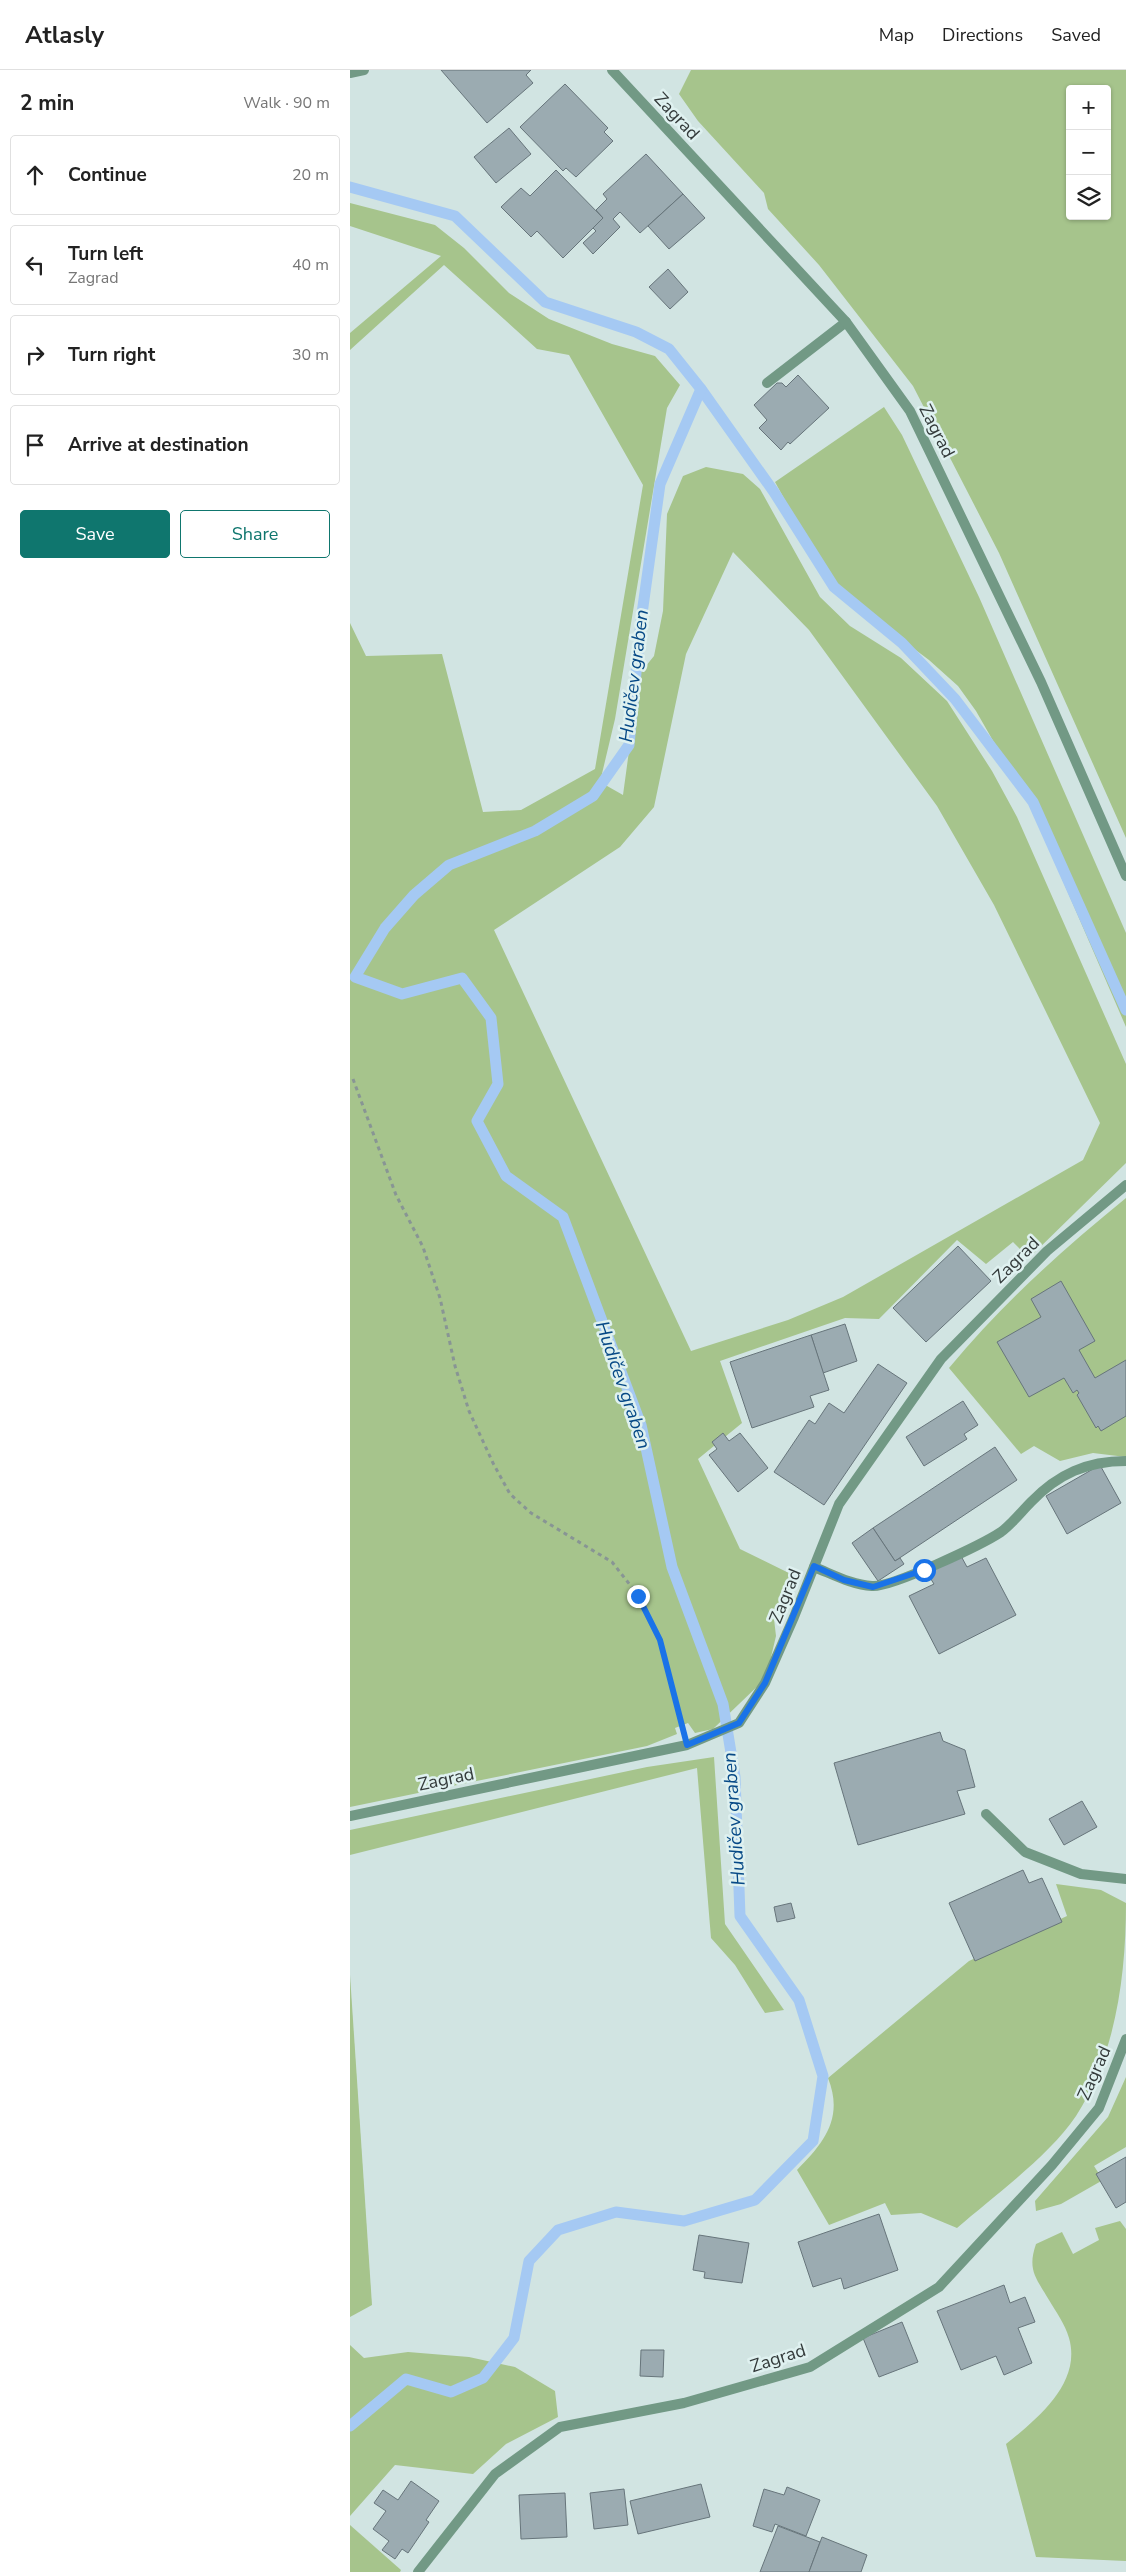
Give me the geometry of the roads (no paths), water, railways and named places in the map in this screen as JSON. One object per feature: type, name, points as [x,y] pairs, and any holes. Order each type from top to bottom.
[{"type":"street","points":[[350,73],[364,70]]},
{"type":"street","name":"Zagrad","points":[[612,70],[846,322],[910,411],[1041,682],[1126,876]]},
{"type":"street","points":[[767,384],[846,322]]},
{"type":"street","name":"Zagrad","points":[[350,1816],[687,1745],[739,1723],[765,1683],[839,1504],[941,1359],[1047,1251],[1126,1185]]},
{"type":"street","points":[[814,1566],[844,1580],[873,1587],[899,1580],[1002,1531],[1037,1495],[1073,1469],[1109,1461],[1126,1461]]},
{"type":"street","points":[[986,1814],[1025,1852],[1081,1874],[1126,1880]]},
{"type":"street","name":"Zagrad","points":[[418,2572],[495,2474],[560,2427],[684,2403],[810,2367],[939,2287],[1052,2165],[1098,2108],[1126,2039]]},
{"type":"waterway","points":[[350,187],[455,216],[545,302],[636,332],[669,349],[701,389],[774,492],[834,587],[902,643],[955,699],[1033,802],[1126,1010]]},
{"type":"waterway","name":"Hudičev graben","points":[[350,2426],[406,2379],[451,2392],[483,2378],[514,2338],[529,2261],[558,2230],[616,2212],[684,2221],[755,2200],[813,2141],[823,2076],[799,2000],[740,1916],[735,1777],[723,1704],[672,1567],[641,1425],[563,1217],[506,1176],[477,1121],[498,1084],[491,1018],[462,978],[402,994],[355,977],[385,928],[414,895],[449,865],[535,831],[593,796],[629,745],[641,621],[660,484],[701,389]]}]
